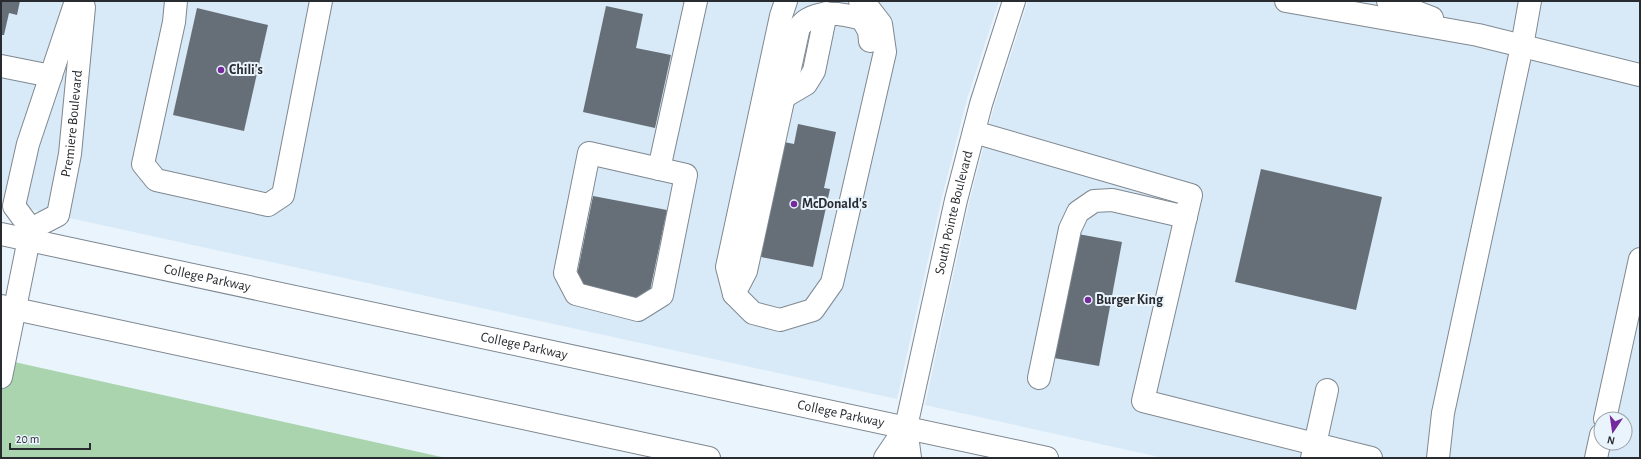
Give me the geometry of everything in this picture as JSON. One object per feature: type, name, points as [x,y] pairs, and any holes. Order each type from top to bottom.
[{"type":"main road","name":"Premiere Boulevard","points":[[76,1],[28,144],[14,206],[29,234],[58,215],[70,154],[84,1]]},
{"type":"main road","points":[[176,1],[174,22],[143,164],[156,180],[268,205],[283,195],[321,1]]},
{"type":"main road","points":[[659,169],[696,1]]},
{"type":"main road","points":[[786,1],[781,16],[727,267],[734,294],[753,313],[780,320],[813,310],[832,283],[885,52],[881,24],[864,2],[860,1]]},
{"type":"main road","name":"South Pointe Boulevard","points":[[910,458],[906,427],[956,200],[981,104],[1014,1]]},
{"type":"main road","points":[[1286,1],[1478,36],[1640,75]]},
{"type":"main road","points":[[1388,1],[1478,36]]},
{"type":"main road","points":[[1438,458],[1443,413],[1522,46],[1530,1]]},
{"type":"main road","points":[[734,294],[746,271],[799,27],[805,20],[826,13],[848,15],[862,19],[869,31],[872,53],[880,74]]},
{"type":"main road","points":[[1,66],[51,76]]},
{"type":"main road","points":[[974,132],[1192,195],[1143,401],[1313,451],[1371,458]]},
{"type":"main road","points":[[589,153],[659,169],[686,175],[662,295],[638,310],[576,294],[565,274],[589,153]]},
{"type":"main road","points":[[1038,378],[1070,229],[1078,212],[1094,201],[1112,200],[1186,217]]},
{"type":"main road","name":"College Parkway","points":[[1,234],[29,234],[1047,458]]},
{"type":"main road","points":[[1,376],[8,308],[29,234]]},
{"type":"main road","points":[[1606,411],[1640,260]]},
{"type":"main road","points":[[8,308],[709,458]]},
{"type":"main road","points":[[1313,451],[1327,390]]},
{"type":"main road","name":"South Pointe Boulevard","points":[[885,458],[906,427]]},
{"type":"shaded area","points":[[1,1],[999,1],[967,99],[942,197],[897,399],[1,203]]},
{"type":"shaded area","points":[[1028,1],[1640,1],[1640,458],[1164,458],[925,405],[969,203],[994,107]]},
{"type":"green space","points":[[1,359],[446,458],[1,458]]},
{"type":"building","points":[[1,1],[20,1],[17,15],[9,13],[4,35],[1,35]]},
{"type":"building","points":[[606,6],[643,14],[636,48],[671,55],[655,128],[583,112]]},
{"type":"building","name":"Chili's","points":[[197,8],[268,25],[244,131],[173,115]]},
{"type":"building","name":"McDonald's","points":[[798,124],[836,132],[824,188],[830,189],[813,267],[761,257],[768,220],[759,219],[784,142],[794,144]]},
{"type":"building","points":[[1261,169],[1382,197],[1356,310],[1235,282]]},
{"type":"building","points":[[593,196],[667,210],[648,300],[575,285]]},
{"type":"building","name":"Burger King","points":[[1078,234],[1122,242],[1099,366],[1054,358]]},
{"type":"place","name":"Chili's","points":[[221,70]]},
{"type":"place","name":"McDonald's","points":[[794,204]]},
{"type":"place","name":"Burger King","points":[[1088,300]]}]
